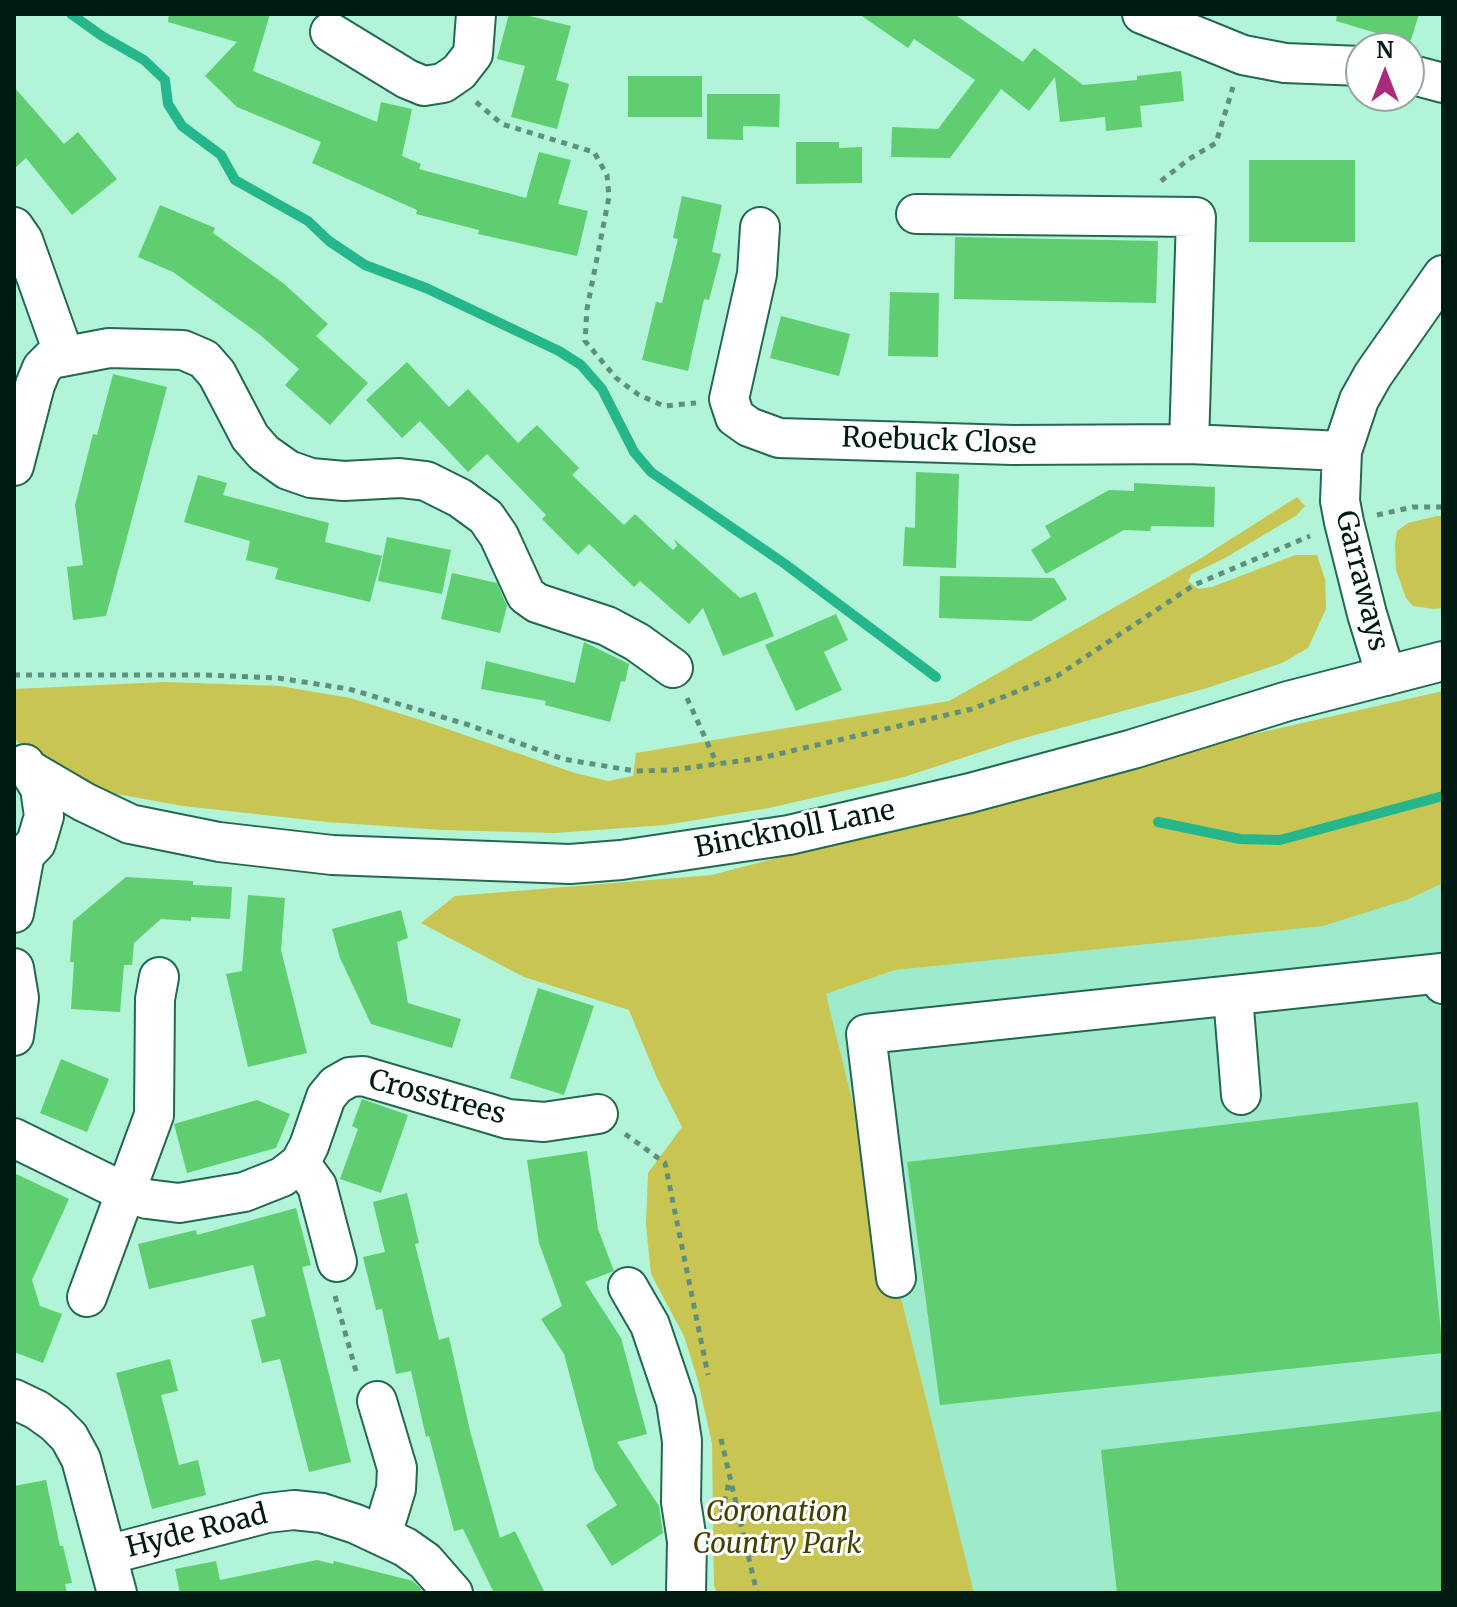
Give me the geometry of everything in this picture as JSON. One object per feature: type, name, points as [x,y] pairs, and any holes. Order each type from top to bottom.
[{"type":"street","points":[[330,32],[424,86],[443,83],[459,72],[473,54],[476,14]]},
{"type":"street","points":[[1142,14],[1243,55],[1285,63],[1345,65]]},
{"type":"street","points":[[916,214],[1196,217],[1189,444]]},
{"type":"street","points":[[14,227],[23,240],[64,355]]},
{"type":"street","name":"Roebuck Close","points":[[760,227],[757,274],[729,399],[735,417],[749,427],[779,438],[1054,446],[1189,444],[1342,451]]},
{"type":"street","name":"Garraways","points":[[1386,676],[1344,522],[1340,501],[1342,451],[1359,400],[1373,375],[1443,275]]},
{"type":"street","points":[[14,466],[35,385],[42,368],[51,359],[109,348],[183,350],[204,359],[217,374],[250,437],[264,453],[288,470],[311,478],[344,481],[400,478],[426,481],[460,498],[486,517],[499,536],[526,595],[537,603],[607,626],[637,642],[673,668]]},
{"type":"street","name":"Bincknoll Lane","points":[[23,762],[75,797],[130,824],[219,842],[332,855],[570,864],[621,860],[789,835],[970,793],[1133,749],[1288,701],[1443,661]]},
{"type":"street","points":[[14,913],[24,856],[42,825],[44,807],[40,788],[23,762]]},
{"type":"street","name":"Bincknoll Lane","points":[[24,856],[78,827],[130,824]]},
{"type":"street","points":[[14,968],[19,998],[14,1036]]},
{"type":"street","points":[[896,1278],[866,1034],[1442,973],[1443,984]]},
{"type":"street","points":[[87,1297],[154,1115],[155,999],[159,977]]},
{"type":"street","points":[[1233,996],[1241,1095]]},
{"type":"street","name":"Crosstrees","points":[[300,1163],[326,1097],[336,1085],[350,1077],[363,1076],[508,1119],[544,1122],[598,1114]]},
{"type":"street","points":[[14,1138],[124,1192],[165,1203],[201,1201],[266,1184],[300,1163],[317,1186],[337,1262]]},
{"type":"street","points":[[628,1287],[660,1347],[681,1425],[681,1502],[687,1541],[686,1593]]},
{"type":"street","points":[[14,1399],[55,1423],[69,1437],[81,1459],[117,1593]]},
{"type":"street","points":[[377,1401],[397,1468],[394,1500],[382,1535]]},
{"type":"street","name":"Hyde Road","points":[[107,1555],[241,1518],[294,1510],[322,1513],[382,1535],[425,1561],[453,1593]]},
{"type":"path","points":[[459,72],[479,106],[502,124],[594,152],[607,175],[609,197],[587,309],[585,341],[616,378],[639,395],[664,406]]},
{"type":"path","points":[[14,675],[278,678],[349,689],[423,710],[563,759],[598,767],[635,771],[717,764],[761,758],[972,709],[1057,676],[1194,585],[1344,522],[1413,507],[1443,507]]},
{"type":"path","points":[[673,668],[717,764]]},
{"type":"path","points":[[337,1262],[334,1292],[358,1376],[377,1401]]},
{"type":"shaded area","points":[[1443,883],[1443,1593],[974,1593],[826,994],[895,970],[1409,899]]},
{"type":"green space","points":[[1297,497],[1305,506],[1297,515],[1192,574],[1188,581],[1198,589],[1212,587],[1295,555],[1317,555],[1325,579],[1326,609],[1308,648],[1282,663],[1207,688],[1017,740],[904,777],[769,808],[665,825],[555,833],[442,830],[327,822],[183,806],[111,793],[65,777],[34,760],[14,738],[14,689],[165,682],[280,686],[350,698],[575,773],[608,781],[633,776],[636,753],[949,701],[1198,560]]},
{"type":"green space","points":[[1443,516],[1443,608],[1413,606],[1406,598],[1396,570],[1397,531],[1408,523]]},
{"type":"green space","name":"Coronation Country Park","points":[[1443,691],[1443,883],[1409,899],[1323,926],[895,970],[826,994],[974,1593],[717,1593],[714,1586],[712,1443],[684,1336],[651,1274],[646,1225],[648,1173],[682,1127],[657,1078],[629,1010],[524,977],[421,923],[455,896],[712,875],[1219,742]]},
{"type":"building","points":[[169,14],[270,14],[253,71],[377,122],[381,102],[412,109],[402,156],[421,164],[419,169],[526,198],[539,152],[571,160],[558,204],[588,211],[577,256],[478,234],[479,230],[416,214],[417,210],[312,163],[321,142],[237,107],[205,76],[237,42],[168,22]]},
{"type":"building","points":[[509,14],[571,26],[556,80],[569,84],[557,129],[511,117],[525,66],[497,59]]},
{"type":"building","points":[[859,14],[954,14],[1023,62],[1034,48],[1083,85],[1137,80],[1137,76],[1181,71],[1184,101],[1140,106],[1142,127],[1106,131],[1105,117],[1060,122],[1055,77],[1029,111],[1001,89],[950,158],[891,157],[892,127],[938,129],[975,80],[914,39],[908,48]]},
{"type":"building","points":[[1337,14],[1419,14],[1413,32],[1373,32],[1336,21]]},
{"type":"building","points":[[628,76],[702,76],[702,117],[628,117]]},
{"type":"building","points":[[14,87],[64,144],[78,132],[117,179],[72,215],[26,158],[14,169]]},
{"type":"building","points":[[707,94],[780,94],[779,127],[743,126],[743,140],[707,139]]},
{"type":"building","points":[[796,142],[839,142],[839,148],[862,147],[862,183],[796,184]]},
{"type":"building","points":[[1249,160],[1355,160],[1355,242],[1249,242]]},
{"type":"building","points":[[682,196],[722,205],[712,252],[721,254],[709,300],[704,299],[688,371],[642,360],[656,302],[662,303],[678,239],[673,238]]},
{"type":"building","points":[[160,205],[215,228],[213,233],[283,283],[328,324],[316,336],[368,383],[330,425],[285,385],[299,369],[259,334],[173,272],[138,257]]},
{"type":"building","points":[[955,237],[1158,241],[1156,303],[954,299]]},
{"type":"building","points":[[890,292],[939,293],[938,357],[888,356]]},
{"type":"building","points":[[781,316],[850,334],[839,376],[770,358]]},
{"type":"building","points":[[407,362],[449,407],[468,389],[518,443],[537,425],[579,468],[572,475],[624,525],[635,514],[673,550],[677,546],[674,539],[740,598],[756,592],[774,636],[723,656],[703,608],[689,624],[640,581],[634,587],[589,544],[578,555],[542,519],[546,515],[487,454],[468,472],[420,421],[402,438],[366,400]]},
{"type":"building","points":[[113,374],[167,387],[106,616],[73,620],[67,567],[83,565],[75,505],[93,434],[97,435]]},
{"type":"building","points":[[916,472],[959,474],[956,568],[903,566],[905,527],[915,528]]},
{"type":"building","points":[[198,475],[227,483],[223,495],[329,523],[325,542],[382,556],[370,602],[275,579],[278,568],[246,560],[250,541],[184,522]]},
{"type":"building","points":[[1134,483],[1215,487],[1214,527],[1151,526],[1150,531],[1124,530],[1046,574],[1031,550],[1051,537],[1045,526],[1109,490],[1134,491]]},
{"type":"building","points":[[387,537],[451,550],[442,594],[378,581]]},
{"type":"building","points":[[452,573],[497,583],[507,606],[500,633],[441,619]]},
{"type":"building","points":[[940,576],[1054,578],[1067,599],[1031,621],[939,618]]},
{"type":"building","points":[[836,614],[848,640],[824,652],[842,690],[796,711],[765,645]]},
{"type":"building","points":[[584,642],[629,664],[610,722],[545,705],[546,701],[481,689],[486,661],[575,683]]},
{"type":"building","points":[[126,877],[232,887],[230,919],[161,919],[134,943],[132,965],[124,965],[120,1012],[71,1009],[73,921]]},
{"type":"building","points":[[248,895],[285,898],[281,950],[307,1053],[248,1067],[226,974],[242,971]]},
{"type":"building","points":[[401,910],[408,938],[397,942],[408,1003],[461,1019],[452,1048],[371,1024],[340,958],[332,929]]},
{"type":"building","points":[[538,988],[594,1006],[564,1095],[510,1078]]},
{"type":"building","points":[[61,1059],[109,1079],[87,1132],[40,1113]]},
{"type":"building","points":[[362,1099],[408,1115],[381,1193],[340,1179],[358,1129],[352,1126]]},
{"type":"building","points":[[257,1100],[290,1114],[276,1148],[187,1173],[174,1124]]},
{"type":"building","points":[[1418,1102],[1443,1353],[940,1405],[907,1162]]},
{"type":"building","points":[[587,1151],[598,1229],[614,1271],[585,1282],[621,1338],[647,1434],[617,1442],[659,1506],[663,1533],[612,1566],[586,1525],[617,1505],[595,1470],[564,1354],[541,1319],[562,1306],[539,1243],[527,1160]]},
{"type":"building","points":[[14,1173],[69,1199],[32,1280],[40,1306],[62,1314],[43,1363],[14,1352]]},
{"type":"building","points":[[407,1193],[419,1243],[415,1244],[439,1340],[449,1337],[470,1431],[500,1538],[515,1531],[545,1593],[494,1593],[463,1529],[454,1531],[429,1436],[426,1437],[411,1371],[396,1374],[382,1309],[376,1310],[363,1257],[385,1252],[373,1202]]},
{"type":"building","points":[[296,1208],[311,1265],[302,1267],[351,1462],[309,1472],[280,1359],[262,1363],[251,1320],[266,1316],[253,1265],[149,1289],[138,1244],[196,1230],[197,1235]]},
{"type":"building","points":[[170,1359],[178,1391],[161,1395],[179,1465],[198,1460],[206,1495],[152,1509],[116,1373]]},
{"type":"building","points":[[1443,1411],[1443,1593],[1117,1593],[1101,1450]]},
{"type":"building","points":[[46,1480],[60,1546],[63,1546],[72,1583],[65,1584],[67,1593],[14,1593],[14,1486]]},
{"type":"building","points":[[317,1560],[333,1564],[334,1561],[413,1581],[421,1589],[420,1593],[180,1593],[175,1569],[216,1561],[221,1585],[220,1580]]},
{"type":"waterway","points":[[71,14],[144,60],[165,80],[168,104],[182,126],[221,155],[235,180],[308,221],[329,241],[365,265],[426,288],[559,351],[581,365],[602,389],[634,452],[651,472],[785,564],[936,677]]},
{"type":"waterway","points":[[1158,822],[1240,839],[1280,840],[1443,796]]}]
